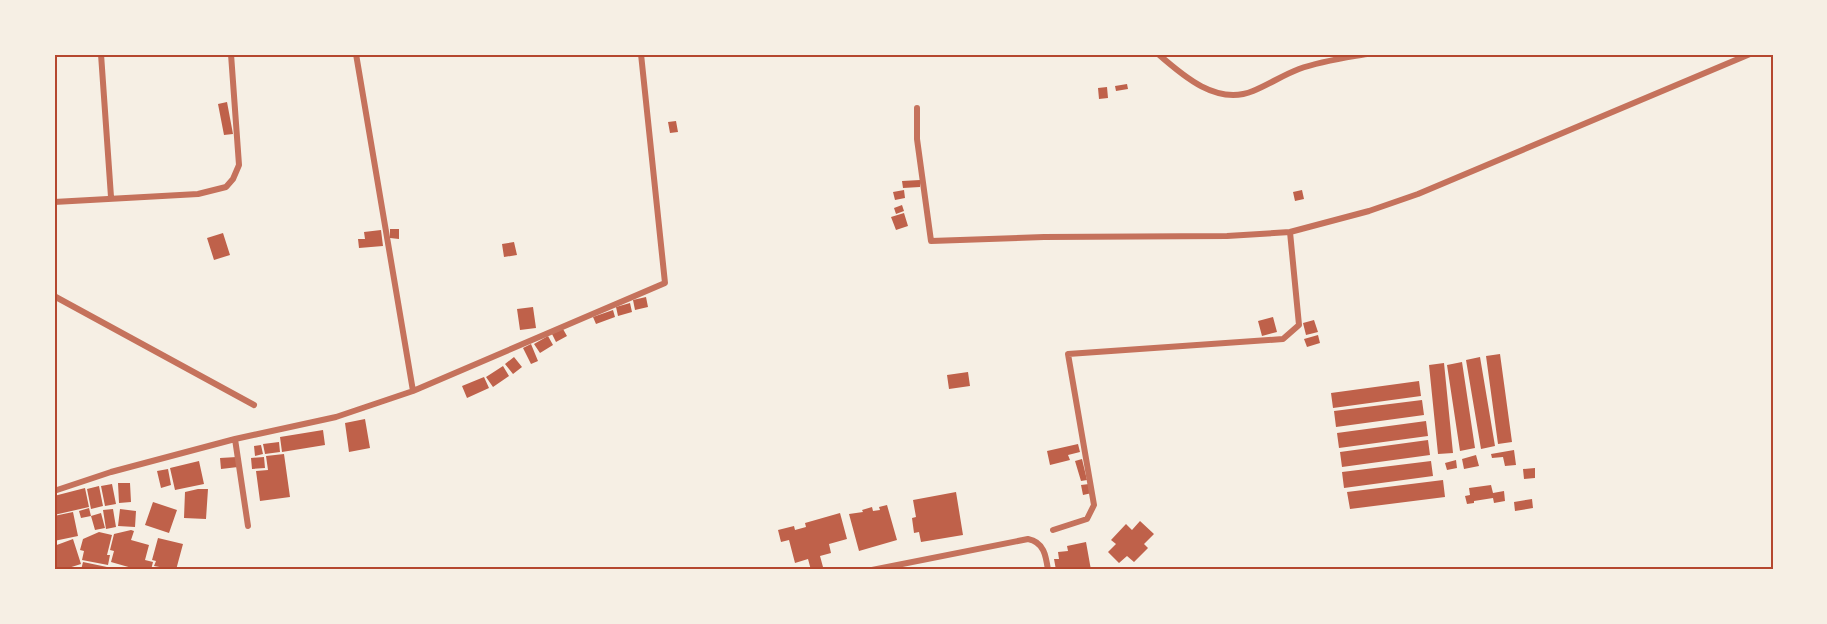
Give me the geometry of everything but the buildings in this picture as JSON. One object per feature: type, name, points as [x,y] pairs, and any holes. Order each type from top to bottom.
[{"type":"street","points":[[101,54],[111,197]]},
{"type":"street","points":[[54,202],[111,197],[198,194],[226,187],[239,165],[231,54]]},
{"type":"street","points":[[356,54],[413,391]]},
{"type":"street","points":[[54,491],[111,472],[235,439],[336,417],[413,391],[665,283],[641,54]]},
{"type":"street","points":[[1158,54],[1202,86],[1226,96],[1254,91],[1282,76],[1312,65],[1367,54]]},
{"type":"street","points":[[916,108],[917,139],[931,241],[1044,237],[1227,236],[1290,232],[1369,211],[1418,194],[1750,54]]},
{"type":"street","points":[[1053,530],[1087,519],[1094,505],[1068,354],[1283,339],[1299,325],[1290,232]]},
{"type":"street","points":[[54,296],[254,405]]},
{"type":"street","points":[[235,439],[248,526]]},
{"type":"street","points":[[872,570],[1028,539],[1042,546],[1048,570]]},
{"type":"street","points":[[897,565],[905,570]]}]
